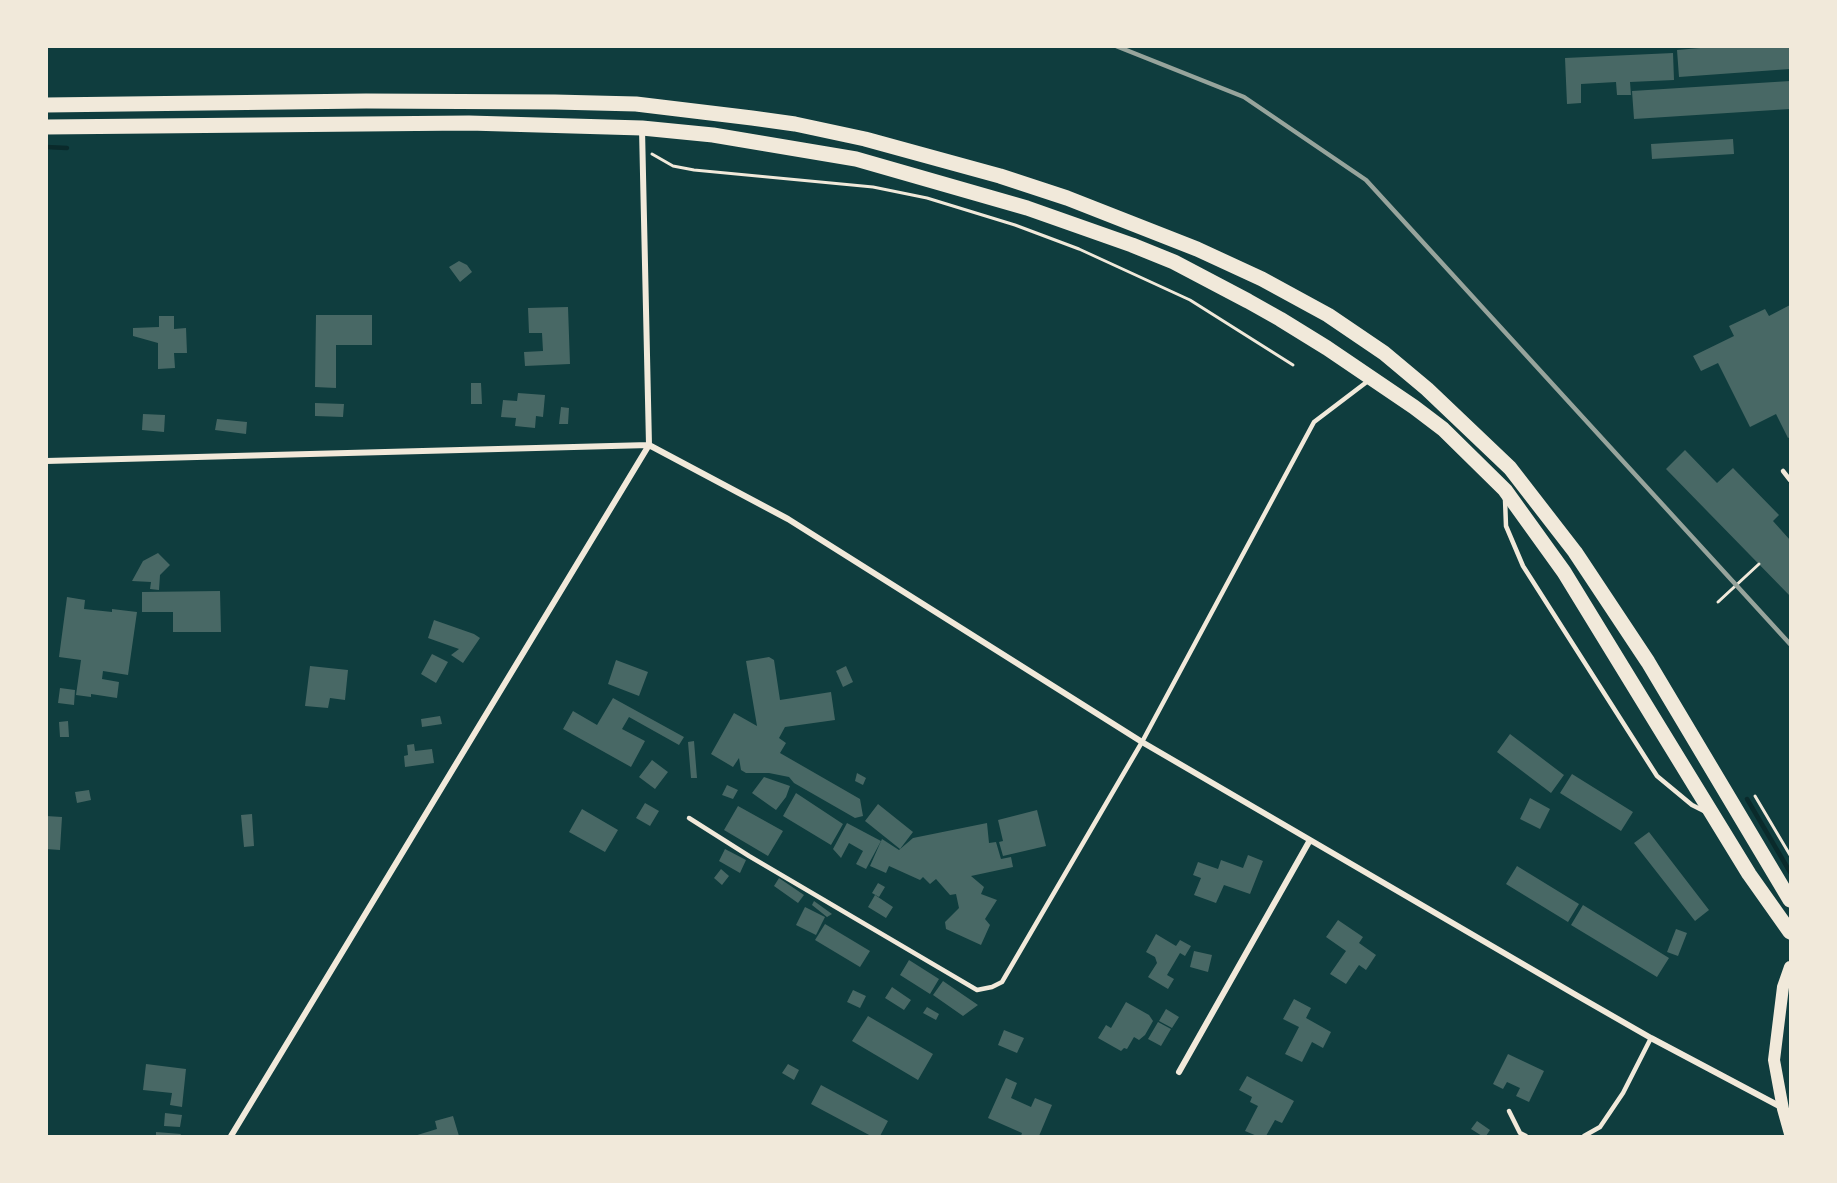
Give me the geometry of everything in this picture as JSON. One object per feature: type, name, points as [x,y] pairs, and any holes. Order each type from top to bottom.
[{"type":"highway","points":[[46,105],[366,101],[555,102],[636,104],[752,117],[865,140],[1000,176],[1067,198],[1197,249],[1262,279],[1329,315],[1384,353],[1434,396],[1510,468],[1575,552],[1648,662],[1791,900]]},
{"type":"highway","points":[[46,127],[469,123],[642,128],[780,145],[856,159],[947,184],[1072,224],[1173,262],[1280,319],[1372,378],[1443,429],[1505,490],[1564,572],[1749,874],[1791,932]]},
{"type":"main road","points":[[1791,967],[1783,987],[1774,1060],[1783,1109],[1791,1134]]},
{"type":"street","points":[[231,1137],[650,445],[642,128]]},
{"type":"street","points":[[46,461],[650,445],[788,519],[1142,742],[1651,1038],[1783,1109]]},
{"type":"street","points":[[1179,1072],[1310,840]]},
{"type":"lane","points":[[689,818],[977,990],[1002,982],[1142,742],[1314,422],[1372,378]]},
{"type":"lane","points":[[1783,471],[1791,480]]},
{"type":"lane","points":[[1505,490],[1506,526],[1523,566],[1651,766],[1658,776],[1692,805],[1716,817]]},
{"type":"lane","points":[[1584,1137],[1600,1127],[1623,1093],[1651,1038]]},
{"type":"lane","points":[[1509,1111],[1520,1133],[1526,1137]]},
{"type":"path","points":[[649,153],[673,166],[694,170],[873,187],[927,198],[1016,225],[1079,249],[1190,300],[1293,365]]},
{"type":"path","points":[[1718,602],[1759,564]]},
{"type":"path","points":[[1755,796],[1791,855]]},
{"type":"building","points":[[1723,46],[1790,46],[1790,69],[1679,77],[1677,50]]},
{"type":"building","points":[[1673,53],[1674,80],[1630,82],[1631,95],[1617,95],[1616,82],[1581,84],[1581,103],[1567,104],[1565,58]]},
{"type":"building","points":[[1790,81],[1790,109],[1634,119],[1632,91]]},
{"type":"building","points":[[1733,139],[1734,154],[1652,159],[1651,144]]},
{"type":"building","points":[[459,261],[467,265],[472,272],[460,282],[449,267]]},
{"type":"building","points":[[1790,305],[1790,437],[1788,438],[1776,414],[1750,427],[1718,363],[1701,371],[1693,356],[1734,336],[1729,326],[1765,309],[1769,316]]},
{"type":"building","points":[[568,307],[570,364],[525,366],[524,352],[543,351],[542,333],[529,333],[528,308]]},
{"type":"building","points":[[316,315],[372,315],[372,345],[336,345],[336,388],[315,387]]},
{"type":"building","points":[[159,316],[174,316],[174,329],[186,328],[187,353],[174,353],[175,368],[158,369],[158,343],[133,336],[133,328],[159,327]]},
{"type":"building","points":[[471,383],[481,383],[482,404],[471,404]]},
{"type":"building","points":[[518,393],[545,395],[543,417],[536,416],[535,428],[515,426],[516,418],[501,417],[503,400],[517,401]]},
{"type":"building","points":[[315,403],[344,404],[343,417],[315,416]]},
{"type":"building","points":[[561,407],[569,408],[568,424],[559,424]]},
{"type":"building","points":[[143,414],[165,415],[164,432],[142,430]]},
{"type":"building","points":[[217,419],[247,422],[246,434],[215,430]]},
{"type":"building","points":[[1685,450],[1717,483],[1733,468],[1779,515],[1773,521],[1790,540],[1790,596],[1666,469]]},
{"type":"building","points":[[158,553],[170,565],[160,575],[159,590],[150,589],[151,582],[132,581],[143,561]]},
{"type":"building","points":[[220,591],[221,632],[173,632],[173,612],[142,612],[142,592]]},
{"type":"building","points":[[67,597],[85,600],[84,609],[137,612],[128,675],[103,671],[102,679],[119,682],[117,698],[91,694],[91,697],[76,695],[81,660],[59,657]]},
{"type":"building","points":[[434,620],[480,638],[463,663],[451,655],[459,649],[428,638]]},
{"type":"building","points":[[432,654],[448,662],[436,683],[421,674]]},
{"type":"building","points":[[769,657],[774,660],[780,700],[831,692],[835,720],[785,727],[779,738],[786,743],[780,753],[860,799],[863,816],[855,818],[794,783],[789,777],[769,773],[746,773],[741,770],[739,758],[733,767],[711,754],[734,713],[757,726],[746,661]]},
{"type":"building","points":[[616,660],[648,672],[639,696],[608,684]]},
{"type":"building","points":[[310,666],[348,670],[345,700],[330,698],[328,708],[305,706]]},
{"type":"building","points":[[846,666],[853,682],[843,687],[836,671]]},
{"type":"building","points":[[60,688],[75,690],[74,705],[58,703]]},
{"type":"building","points":[[613,698],[684,737],[679,745],[629,717],[622,729],[645,741],[631,767],[563,729],[573,711],[597,725]]},
{"type":"building","points":[[440,716],[442,724],[422,727],[421,719]]},
{"type":"building","points":[[68,721],[69,737],[60,737],[59,722]]},
{"type":"building","points":[[1510,734],[1564,775],[1551,793],[1497,752]]},
{"type":"building","points":[[694,741],[697,778],[691,778],[688,742]]},
{"type":"building","points":[[414,744],[415,751],[432,749],[434,763],[405,767],[404,756],[408,755],[407,745]]},
{"type":"building","points":[[652,760],[668,772],[655,789],[639,777]]},
{"type":"building","points":[[857,773],[866,778],[863,785],[855,781]]},
{"type":"building","points":[[1572,774],[1633,812],[1621,831],[1560,793]]},
{"type":"building","points":[[764,777],[790,786],[786,797],[776,810],[752,793]]},
{"type":"building","points":[[727,785],[738,790],[733,799],[722,795]]},
{"type":"building","points":[[89,790],[91,800],[77,803],[75,792]]},
{"type":"building","points":[[796,793],[843,824],[831,845],[783,816]]},
{"type":"building","points":[[1530,798],[1550,809],[1540,829],[1520,819]]},
{"type":"building","points":[[645,803],[659,811],[650,826],[636,818]]},
{"type":"building","points":[[878,804],[913,832],[900,849],[865,821]]},
{"type":"building","points":[[738,806],[783,831],[768,856],[724,830]]},
{"type":"building","points":[[582,809],[618,830],[605,852],[569,832]]},
{"type":"building","points":[[1037,810],[1046,846],[1003,856],[999,842],[1003,841],[998,820]]},
{"type":"building","points":[[252,814],[254,846],[244,847],[241,815]]},
{"type":"building","points":[[46,816],[62,817],[60,850],[46,849]]},
{"type":"building","points":[[847,823],[881,841],[866,869],[856,864],[863,851],[849,843],[841,858],[833,849]]},
{"type":"building","points":[[987,823],[989,843],[996,842],[1001,859],[1011,857],[1013,867],[971,876],[984,887],[981,894],[997,900],[985,919],[990,925],[981,945],[946,929],[945,922],[959,908],[956,894],[950,895],[936,879],[930,884],[923,877],[920,880],[889,866],[886,873],[870,866],[882,839],[899,850],[913,838]]},
{"type":"building","points":[[1649,832],[1709,910],[1695,921],[1634,843]]},
{"type":"building","points":[[725,849],[746,860],[740,873],[719,861]]},
{"type":"building","points":[[1248,855],[1263,861],[1250,894],[1224,885],[1216,903],[1194,895],[1201,878],[1193,875],[1198,862],[1218,869],[1221,860],[1243,868]]},
{"type":"building","points":[[1517,866],[1579,904],[1568,922],[1506,884]]},
{"type":"building","points":[[721,869],[729,876],[722,885],[714,878]]},
{"type":"building","points":[[779,878],[804,895],[798,903],[774,886]]},
{"type":"building","points":[[878,883],[885,887],[879,897],[872,893]]},
{"type":"building","points":[[875,895],[893,907],[886,918],[868,907]]},
{"type":"building","points":[[814,901],[832,914],[827,917],[812,905]]},
{"type":"building","points":[[1583,905],[1669,958],[1657,977],[1571,925]]},
{"type":"building","points":[[805,907],[825,917],[816,935],[796,925]]},
{"type":"building","points":[[1338,920],[1363,937],[1359,943],[1376,955],[1366,970],[1359,965],[1346,984],[1330,974],[1346,951],[1326,937]]},
{"type":"building","points":[[825,924],[870,951],[860,967],[815,940]]},
{"type":"building","points":[[1676,929],[1687,933],[1678,956],[1667,952]]},
{"type":"building","points":[[1156,934],[1176,946],[1180,940],[1191,946],[1185,956],[1180,953],[1167,975],[1174,979],[1168,989],[1148,977],[1157,963],[1155,957],[1146,952]]},
{"type":"building","points":[[1194,951],[1212,955],[1208,972],[1190,967]]},
{"type":"building","points":[[909,960],[939,979],[930,994],[900,975]]},
{"type":"building","points":[[943,981],[978,1005],[963,1016],[933,995]]},
{"type":"building","points":[[892,987],[911,1000],[904,1010],[885,998]]},
{"type":"building","points":[[853,990],[866,996],[860,1008],[847,1002]]},
{"type":"building","points":[[1294,999],[1311,1008],[1306,1018],[1331,1032],[1323,1048],[1312,1042],[1302,1062],[1285,1054],[1299,1027],[1283,1019]]},
{"type":"building","points":[[1126,1002],[1149,1015],[1153,1021],[1145,1035],[1139,1040],[1134,1037],[1127,1049],[1124,1048],[1121,1051],[1098,1038],[1106,1025],[1111,1028]]},
{"type":"building","points":[[927,1007],[939,1014],[936,1020],[923,1013]]},
{"type":"building","points":[[1166,1009],[1179,1017],[1172,1028],[1159,1021]]},
{"type":"building","points":[[868,1016],[933,1054],[918,1080],[852,1041]]},
{"type":"building","points":[[1158,1022],[1171,1029],[1161,1046],[1148,1039]]},
{"type":"building","points":[[1004,1030],[1024,1038],[1017,1053],[998,1045]]},
{"type":"building","points":[[1508,1054],[1544,1071],[1529,1102],[1516,1096],[1520,1088],[1507,1082],[1503,1089],[1493,1084]]},
{"type":"building","points":[[146,1064],[186,1069],[182,1107],[170,1105],[172,1093],[143,1090]]},
{"type":"building","points":[[788,1064],[799,1070],[794,1080],[782,1073]]},
{"type":"building","points":[[1247,1076],[1294,1101],[1282,1123],[1275,1120],[1266,1136],[1257,1136],[1245,1131],[1258,1106],[1250,1102],[1252,1097],[1239,1090]]},
{"type":"building","points":[[1006,1078],[1017,1083],[1011,1098],[1031,1107],[1035,1098],[1052,1105],[1039,1136],[1021,1136],[1022,1133],[988,1118]]},
{"type":"building","points":[[821,1085],[888,1121],[880,1136],[871,1136],[811,1104]]},
{"type":"building","points":[[165,1113],[182,1115],[180,1127],[164,1126]]},
{"type":"building","points":[[453,1116],[459,1136],[414,1136],[437,1129],[435,1121]]},
{"type":"building","points":[[1477,1121],[1490,1130],[1486,1136],[1471,1129]]},
{"type":"building","points":[[156,1132],[181,1134],[180,1136],[156,1136]]},
{"type":"waterway","points":[[46,147],[67,148]]},
{"type":"waterway","points":[[1747,799],[1790,872]]},
{"type":"railway","points":[[1116,46],[1244,97],[1366,180],[1790,644]]}]
